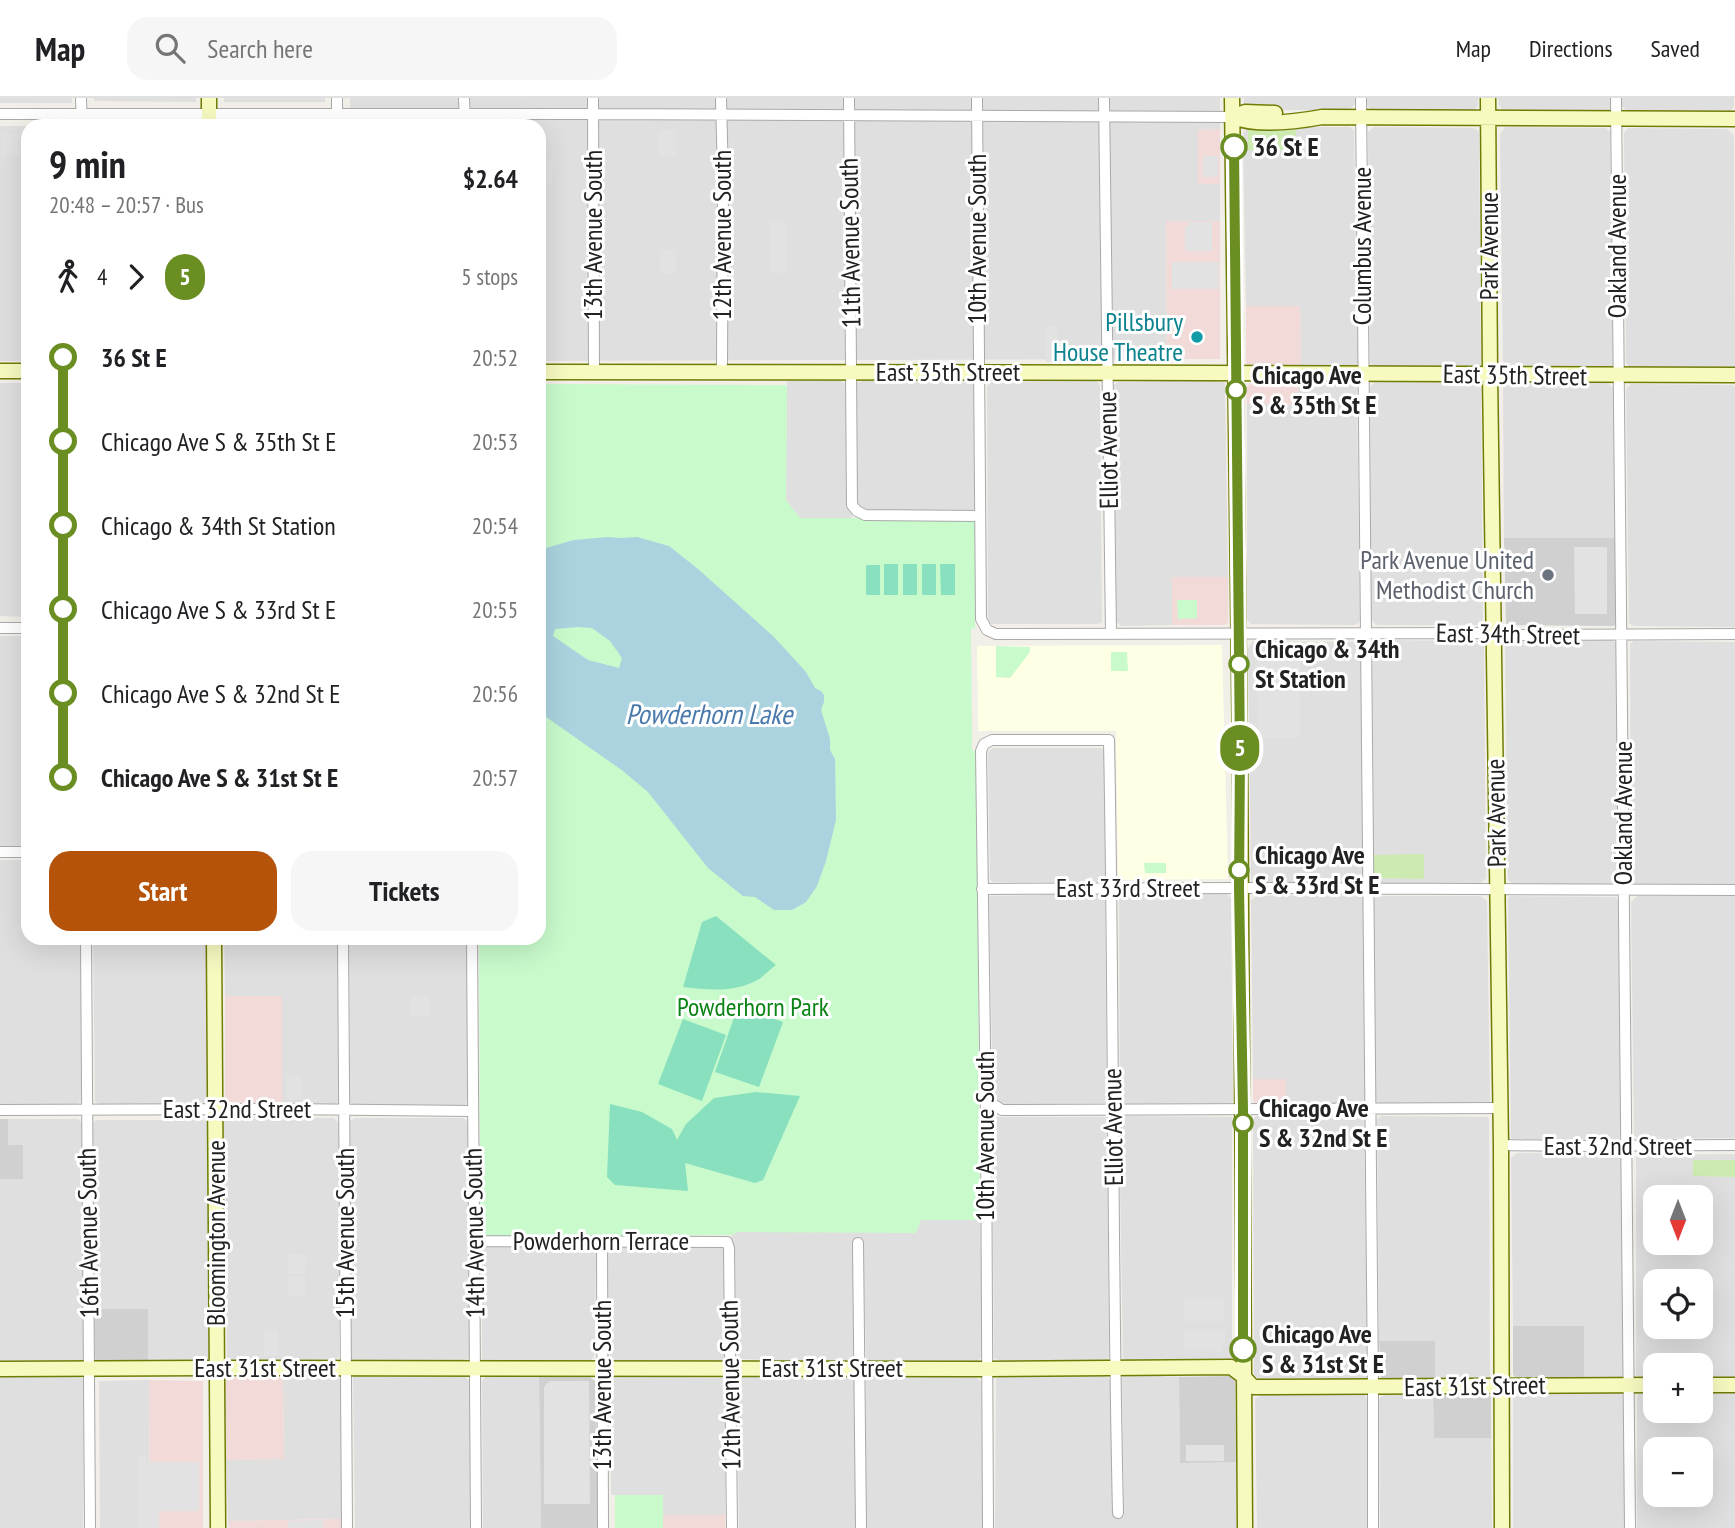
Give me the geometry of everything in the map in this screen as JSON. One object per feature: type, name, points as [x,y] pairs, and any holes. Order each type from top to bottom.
[{"type":"street","points":[[81,98],[81,119]]},
{"type":"street","points":[[209,98],[209,119]]},
{"type":"street","points":[[337,98],[337,119]]},
{"type":"street","points":[[464,98],[464,119]]},
{"type":"street","name":"13th Avenue South","points":[[593,98],[594,372]]},
{"type":"street","name":"12th Avenue South","points":[[721,98],[721,372]]},
{"type":"street","name":"11th Avenue South","points":[[849,98],[852,505],[865,515],[979,516]]},
{"type":"street","name":"10th Avenue South","points":[[976,98],[981,619],[987,630]]},
{"type":"street","name":"Elliot Avenue","points":[[1104,98],[1111,634]]},
{"type":"street","points":[[1232,98],[1245,1528]]},
{"type":"street","name":"Columbus Avenue","points":[[1361,98],[1373,1528]]},
{"type":"street","name":"Park Avenue","points":[[1488,98],[1501,1145],[1502,1528]]},
{"type":"street","name":"Oakland Avenue","points":[[1616,98],[1630,1528]]},
{"type":"street","points":[[0,114],[81,114],[188,119]]},
{"type":"street","points":[[362,119],[593,114],[1233,117],[1245,122],[1299,121],[1322,117],[1735,119]]},
{"type":"street","points":[[0,371],[21,371]]},
{"type":"street","name":"East 35th Street","points":[[546,372],[1735,375]]},
{"type":"street","points":[[0,628],[21,628]]},
{"type":"street","name":"East 34th Street","points":[[987,630],[996,634],[1735,634]]},
{"type":"street","name":"Elliot Avenue","points":[[984,744],[992,740],[1109,740],[1114,1368],[1118,1513]]},
{"type":"street","name":"10th Avenue South","points":[[984,744],[981,751],[988,1528]]},
{"type":"street","points":[[0,852],[21,852]]},
{"type":"street","name":"East 33rd Street","points":[[982,888],[1735,890]]},
{"type":"street","name":"16th Avenue South","points":[[86,945],[90,1528]]},
{"type":"street","name":"Bloomington Avenue","points":[[215,945],[218,1528]]},
{"type":"street","name":"15th Avenue South","points":[[343,945],[347,1528]]},
{"type":"street","name":"14th Avenue South","points":[[472,945],[476,1528]]},
{"type":"street","points":[[985,1099],[1002,1110]]},
{"type":"street","points":[[986,1130],[994,1114],[1002,1110],[1500,1108]]},
{"type":"street","name":"East 32nd Street","points":[[0,1110],[473,1111]]},
{"type":"street","name":"East 32nd Street","points":[[1501,1145],[1735,1145]]},
{"type":"street","name":"Powderhorn Terrace","points":[[474,1241],[727,1242]]},
{"type":"street","name":"13th Avenue South","points":[[602,1241],[603,1528]]},
{"type":"street","name":"12th Avenue South","points":[[727,1242],[732,1528]]},
{"type":"street","points":[[858,1243],[861,1528]]},
{"type":"street","name":"East 31st Street","points":[[0,1369],[1231,1367],[1253,1387],[1643,1385]]},
{"type":"street","points":[[1713,1385],[1735,1385]]},
{"type":"shaded area","points":[[0,98],[72,98],[72,103],[0,103]]},
{"type":"shaded area","points":[[94,98],[196,98],[196,102],[94,101]]},
{"type":"shaded area","points":[[224,98],[325,98],[325,102],[224,102]]},
{"type":"shaded area","points":[[350,98],[1220,98],[1220,129],[1198,130],[1198,184],[1220,184],[1220,221],[1166,222],[1167,359],[546,361],[546,119],[350,119]]},
{"type":"shaded area","points":[[1244,98],[1355,98],[1355,104],[1349,110],[1248,110],[1244,106]]},
{"type":"shaded area","points":[[1367,98],[1478,98],[1478,106],[1469,110],[1372,110],[1367,106]]},
{"type":"shaded area","points":[[1498,98],[1611,98],[1611,107],[1605,112],[1504,112]]},
{"type":"shaded area","points":[[1622,98],[1734,98],[1734,106],[1730,112],[1628,112],[1622,106]]},
{"type":"shaded area","points":[[0,126],[21,126],[21,361],[0,361]]},
{"type":"shaded area","points":[[1248,127],[1350,127],[1354,131],[1358,362],[1353,368],[1301,368],[1300,306],[1246,306],[1243,133]]},
{"type":"shaded area","points":[[1374,127],[1472,128],[1479,132],[1479,367],[1375,367],[1370,363],[1368,132]]},
{"type":"shaded area","points":[[1505,127],[1606,128],[1610,132],[1613,365],[1610,369],[1503,366],[1500,134]]},
{"type":"shaded area","points":[[1628,128],[1727,129],[1734,135],[1735,368],[1631,369],[1626,363],[1624,133]]},
{"type":"shaded area","points":[[676,129],[677,156],[659,156],[659,130]]},
{"type":"shaded area","points":[[1220,129],[1220,184],[1198,184],[1198,130]]},
{"type":"shaded area","points":[[2,134],[18,134],[18,156],[2,156]]},
{"type":"shaded area","points":[[1203,156],[1218,156],[1218,177],[1203,177]]},
{"type":"shaded area","points":[[546,160],[553,160],[552,184],[546,184]]},
{"type":"shaded area","points":[[770,221],[786,221],[786,273],[770,273]]},
{"type":"shaded area","points":[[1166,221],[1220,221],[1220,359],[1167,359]]},
{"type":"shaded area","points":[[1189,222],[1212,222],[1212,251],[1185,251],[1185,226],[1189,226]]},
{"type":"shaded area","points":[[660,250],[676,250],[676,274],[660,274]]},
{"type":"shaded area","points":[[1172,262],[1219,262],[1219,289],[1172,289]]},
{"type":"shaded area","points":[[1246,306],[1300,306],[1301,368],[1248,366]]},
{"type":"shaded area","points":[[1057,325],[1057,340],[1064,340],[1064,362],[1046,362],[1046,326]]},
{"type":"shaded area","points":[[966,379],[975,387],[974,511],[862,511],[857,506],[857,383]]},
{"type":"shaded area","points":[[1220,380],[1225,383],[1228,577],[1172,577],[1172,625],[1121,626],[1116,621],[1114,385],[1118,382]]},
{"type":"shaded area","points":[[787,381],[841,381],[848,388],[852,518],[800,518],[786,500]]},
{"type":"shaded area","points":[[1096,381],[1100,385],[1102,623],[991,624],[988,622],[987,386],[991,382]]},
{"type":"shaded area","points":[[1253,382],[1298,382],[1299,405],[1247,404],[1246,387]]},
{"type":"shaded area","points":[[1298,382],[1353,382],[1357,387],[1360,619],[1359,623],[1354,625],[1251,624],[1245,618],[1247,404],[1298,405]]},
{"type":"shaded area","points":[[1375,382],[1475,382],[1481,388],[1483,620],[1477,625],[1377,625],[1371,619],[1370,387]]},
{"type":"shaded area","points":[[0,383],[21,383],[21,617],[0,616]]},
{"type":"shaded area","points":[[1508,383],[1608,383],[1614,389],[1616,538],[1504,538],[1503,388]]},
{"type":"shaded area","points":[[1631,384],[1735,387],[1735,627],[1634,626],[1629,623],[1626,389]]},
{"type":"shaded area","points":[[1504,538],[1616,538],[1617,624],[1506,625]]},
{"type":"shaded area","points":[[1574,547],[1607,547],[1607,614],[1575,614]]},
{"type":"shaded area","points":[[1172,577],[1228,577],[1228,623],[1172,625]]},
{"type":"shaded area","points":[[0,636],[21,636],[21,847],[0,848]]},
{"type":"shaded area","points":[[1376,640],[1478,641],[1484,646],[1486,878],[1480,884],[1379,884],[1374,880],[1372,645]]},
{"type":"shaded area","points":[[1613,640],[1618,646],[1620,880],[1615,885],[1513,885],[1508,879],[1505,647],[1510,641]]},
{"type":"shaded area","points":[[1253,641],[1358,642],[1362,645],[1363,882],[1256,884],[1251,881],[1248,648]]},
{"type":"shaded area","points":[[1634,641],[1735,642],[1735,885],[1638,885],[1631,880],[1630,644]]},
{"type":"shaded area","points":[[1222,645],[1228,879],[1118,880],[1116,731],[978,731],[977,646]]},
{"type":"shaded area","points":[[1300,648],[1300,738],[1257,738],[1257,649]]},
{"type":"shaded area","points":[[993,748],[1104,750],[1104,881],[990,880],[988,752]]},
{"type":"shaded area","points":[[0,860],[21,860],[21,945],[81,945],[83,1099],[78,1104],[0,1105]]},
{"type":"shaded area","points":[[1101,894],[1105,897],[1107,1103],[996,1105],[993,1102],[990,896]]},
{"type":"shaded area","points":[[1124,894],[1227,894],[1231,898],[1232,1103],[1126,1104],[1120,1101],[1119,897]]},
{"type":"shaded area","points":[[1360,895],[1364,899],[1366,1098],[1360,1104],[1286,1103],[1286,1079],[1253,1079],[1251,900],[1257,896]]},
{"type":"shaded area","points":[[1378,896],[1481,896],[1487,901],[1488,1103],[1384,1105],[1375,1099],[1374,899]]},
{"type":"shaded area","points":[[1510,896],[1615,897],[1619,901],[1619,1139],[1511,1138]]},
{"type":"shaded area","points":[[1637,896],[1735,896],[1735,1138],[1639,1139],[1634,1135],[1631,902]]},
{"type":"shaded area","points":[[93,945],[207,945],[206,1101],[203,1104],[95,1102]]},
{"type":"shaded area","points":[[224,945],[338,945],[338,1102],[335,1105],[282,1104],[282,996],[225,996]]},
{"type":"shaded area","points":[[349,945],[467,945],[467,1102],[464,1106],[352,1105]]},
{"type":"shaded area","points":[[225,996],[282,996],[282,1104],[230,1104],[225,1100]]},
{"type":"shaded area","points":[[411,997],[429,997],[429,1016],[411,1016]]},
{"type":"shaded area","points":[[286,1077],[301,1077],[301,1100],[286,1100]]},
{"type":"shaded area","points":[[1253,1079],[1286,1079],[1286,1103],[1255,1103]]},
{"type":"shaded area","points":[[1125,1116],[1232,1117],[1232,1360],[1123,1360],[1119,1122]]},
{"type":"shaded area","points":[[1257,1116],[1364,1118],[1368,1375],[1363,1380],[1261,1380],[1254,1375],[1253,1121]]},
{"type":"shaded area","points":[[1381,1116],[1488,1117],[1490,1379],[1435,1380],[1435,1341],[1379,1341],[1377,1119]]},
{"type":"shaded area","points":[[228,1117],[334,1118],[339,1124],[339,1356],[335,1362],[228,1361],[223,1123]]},
{"type":"shaded area","points":[[997,1117],[1107,1118],[1109,1357],[1105,1361],[1000,1361],[994,1358],[992,1122]]},
{"type":"shaded area","points":[[355,1118],[464,1118],[468,1123],[468,1359],[368,1361],[356,1364],[351,1357],[350,1121]]},
{"type":"shaded area","points":[[0,1119],[8,1119],[8,1145],[23,1145],[23,1179],[0,1179]]},
{"type":"shaded area","points":[[8,1119],[78,1119],[84,1125],[84,1357],[79,1363],[0,1363],[0,1179],[23,1179],[23,1146],[8,1146]]},
{"type":"shaded area","points":[[98,1120],[203,1120],[209,1123],[207,1361],[148,1362],[147,1309],[94,1309],[93,1124]]},
{"type":"shaded area","points":[[1517,1153],[1622,1156],[1625,1373],[1619,1379],[1584,1379],[1584,1326],[1513,1326],[1511,1158]]},
{"type":"shaded area","points":[[1735,1154],[1735,1378],[1713,1378],[1713,1353],[1643,1353],[1643,1378],[1636,1375],[1636,1157]]},
{"type":"shaded area","points":[[921,1220],[980,1220],[983,1354],[978,1361],[869,1361],[866,1357],[863,1241],[854,1240],[852,1361],[846,1364],[738,1357],[735,1247],[731,1235],[739,1232]]},
{"type":"shaded area","points":[[718,1244],[724,1249],[723,1360],[612,1362],[608,1359],[607,1249],[610,1246]]},
{"type":"shaded area","points":[[590,1246],[596,1252],[593,1358],[588,1362],[484,1361],[482,1249]]},
{"type":"shaded area","points":[[288,1254],[306,1255],[305,1274],[288,1274]]},
{"type":"shaded area","points":[[288,1276],[305,1276],[305,1296],[288,1295]]},
{"type":"shaded area","points":[[1184,1299],[1224,1299],[1224,1321],[1184,1321]]},
{"type":"shaded area","points":[[94,1309],[148,1309],[148,1362],[96,1361]]},
{"type":"shaded area","points":[[1513,1326],[1584,1326],[1584,1379],[1515,1378]]},
{"type":"shaded area","points":[[1184,1329],[1225,1329],[1222,1351],[1184,1351]]},
{"type":"shaded area","points":[[263,1331],[278,1331],[278,1355],[264,1356]]},
{"type":"shaded area","points":[[1379,1341],[1435,1341],[1435,1380],[1381,1378]]},
{"type":"shaded area","points":[[848,1374],[855,1379],[856,1528],[739,1528],[737,1378],[740,1375]]},
{"type":"shaded area","points":[[1126,1374],[1179,1377],[1180,1462],[1236,1462],[1236,1528],[995,1528],[996,1379],[1108,1378],[1111,1382],[1113,1516],[1124,1517],[1122,1379]]},
{"type":"shaded area","points":[[358,1375],[465,1377],[471,1383],[472,1528],[355,1528],[353,1378]]},
{"type":"shaded area","points":[[615,1376],[722,1378],[726,1381],[725,1515],[663,1515],[663,1495],[611,1495],[610,1382]]},
{"type":"shaded area","points":[[975,1376],[981,1382],[983,1528],[866,1528],[866,1380]]},
{"type":"shaded area","points":[[1231,1376],[1235,1380],[1236,1462],[1180,1463],[1179,1377]]},
{"type":"shaded area","points":[[0,1377],[77,1377],[84,1381],[83,1528],[0,1528]]},
{"type":"shaded area","points":[[228,1377],[283,1377],[284,1459],[226,1460],[225,1382]]},
{"type":"shaded area","points":[[283,1377],[337,1377],[341,1381],[341,1519],[228,1521],[226,1460],[284,1459]]},
{"type":"shaded area","points":[[485,1377],[539,1377],[541,1528],[483,1528],[482,1382]]},
{"type":"shaded area","points":[[539,1377],[590,1377],[595,1381],[598,1528],[541,1528]]},
{"type":"shaded area","points":[[149,1380],[150,1528],[100,1528],[99,1381]]},
{"type":"shaded area","points":[[149,1380],[203,1381],[203,1528],[150,1528]]},
{"type":"shaded area","points":[[549,1381],[589,1381],[590,1504],[544,1504],[544,1387]]},
{"type":"shaded area","points":[[1621,1393],[1624,1398],[1626,1528],[1513,1528],[1515,1396]]},
{"type":"shaded area","points":[[1643,1393],[1643,1423],[1713,1423],[1713,1393],[1735,1393],[1735,1528],[1637,1528],[1638,1394]]},
{"type":"shaded area","points":[[1364,1394],[1368,1401],[1368,1528],[1257,1528],[1255,1399],[1261,1395]]},
{"type":"shaded area","points":[[1384,1394],[1433,1394],[1434,1438],[1491,1438],[1492,1528],[1380,1528],[1379,1399]]},
{"type":"shaded area","points":[[1433,1394],[1490,1395],[1491,1438],[1434,1438]]},
{"type":"shaded area","points":[[1186,1445],[1224,1445],[1224,1461],[1186,1461]]},
{"type":"shaded area","points":[[137,1455],[146,1455],[146,1462],[199,1462],[199,1511],[159,1511],[159,1528],[137,1528]]},
{"type":"shaded area","points":[[663,1515],[725,1515],[725,1528],[663,1528]]},
{"type":"shaded area","points":[[341,1519],[341,1528],[229,1528],[228,1521]]},
{"type":"shaded area","points":[[323,1520],[323,1528],[288,1528],[288,1521]]},
{"type":"green space","points":[[1248,130],[1296,130],[1296,150],[1248,150]]},
{"type":"green space","name":"Powderhorn Park","points":[[546,384],[787,386],[786,500],[800,518],[970,518],[975,521],[975,628],[971,629],[972,750],[976,751],[980,1220],[921,1220],[916,1233],[739,1232],[731,1235],[480,1237],[479,945],[546,945]]},
{"type":"green space","points":[[884,564],[898,564],[898,595],[884,595]]},
{"type":"green space","points":[[903,564],[917,564],[917,595],[903,595]]},
{"type":"green space","points":[[922,564],[936,564],[936,595],[922,595]]},
{"type":"green space","points":[[940,564],[955,564],[955,595],[941,595]]},
{"type":"green space","points":[[866,565],[880,565],[880,595],[866,595]]},
{"type":"green space","points":[[1177,600],[1197,600],[1197,618],[1178,619]]},
{"type":"green space","points":[[996,646],[1030,647],[1030,652],[1010,678],[996,677]]},
{"type":"green space","points":[[1111,652],[1127,652],[1128,671],[1111,671]]},
{"type":"green space","points":[[1424,854],[1424,879],[1374,878],[1374,855]]},
{"type":"green space","points":[[1144,863],[1166,863],[1166,873],[1145,873]]},
{"type":"green space","points":[[716,916],[776,965],[759,979],[741,987],[683,987],[702,922]]},
{"type":"green space","points":[[738,1006],[783,1022],[759,1087],[715,1072]]},
{"type":"green space","points":[[683,1019],[726,1035],[702,1101],[658,1084]]},
{"type":"green space","points":[[756,1092],[800,1096],[763,1180],[755,1183],[685,1163],[688,1191],[615,1185],[607,1177],[610,1104],[642,1112],[672,1129],[677,1140],[686,1124],[714,1098]]},
{"type":"green space","points":[[1693,1160],[1735,1160],[1735,1177],[1693,1176]]},
{"type":"green space","points":[[615,1495],[663,1495],[663,1528],[615,1528]]},
{"type":"water","name":"Powderhorn Lake","points":[[608,537],[637,537],[669,546],[774,637],[806,672],[815,688],[824,695],[821,710],[830,739],[830,750],[835,759],[836,820],[817,886],[806,902],[792,910],[774,910],[755,897],[743,896],[708,868],[648,792],[546,717],[546,548],[574,540]],"holes":[[[592,628],[610,641],[622,658],[619,668],[588,660],[553,636],[555,629]]]},
{"type":"bus line","name":"5","points":[[1234,147],[1243,1349]]},
{"type":"place","name":"36 St E","points":[[1234,147]]},
{"type":"place","name":"Pillsbury House Theatre","points":[[1197,337]]},
{"type":"place","name":"Chicago Ave S & 35th St E","points":[[1236,390]]},
{"type":"place","name":"Park Avenue United Methodist Church","points":[[1548,575]]},
{"type":"place","name":"Chicago & 34th St Station","points":[[1239,664]]},
{"type":"place","name":"Chicago Ave S & 33rd St E","points":[[1239,870]]},
{"type":"place","name":"Chicago Ave S & 32nd St E","points":[[1243,1123]]},
{"type":"place","name":"Chicago Ave S & 31st St E","points":[[1243,1349]]}]
